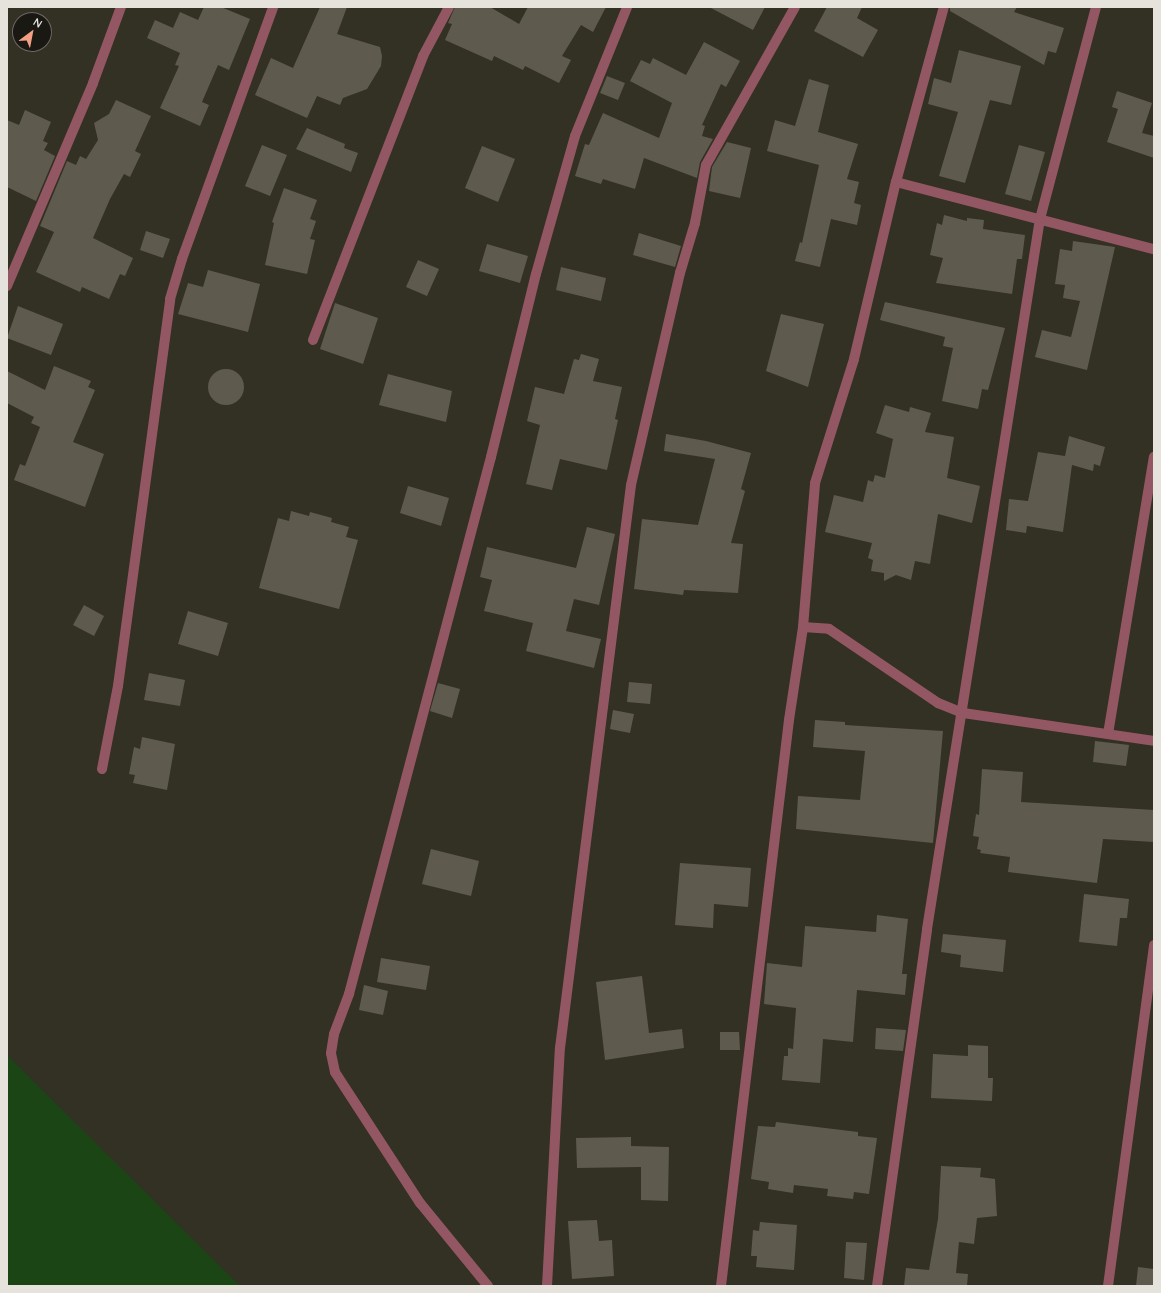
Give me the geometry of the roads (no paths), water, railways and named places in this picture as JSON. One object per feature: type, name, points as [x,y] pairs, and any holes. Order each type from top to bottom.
[{"type":"street","points":[[7,286],[93,83],[121,7]]},
{"type":"street","points":[[102,769],[118,686],[170,299],[182,259],[272,7]]},
{"type":"street","points":[[314,340],[423,56],[449,7]]},
{"type":"street","points":[[488,1286],[420,1203],[335,1072],[331,1053],[334,1034],[349,994],[489,465],[536,274],[573,143],[627,7]]},
{"type":"street","points":[[546,1286],[560,1048],[631,485],[680,273],[695,223],[706,165],[795,7]]},
{"type":"street","points":[[721,1286],[786,743],[804,627],[815,482],[854,359],[896,182],[944,7]]},
{"type":"street","points":[[877,1286],[927,929],[963,713],[1040,219],[1096,7]]},
{"type":"street","points":[[896,182],[1154,249]]},
{"type":"street","points":[[1108,734],[1154,457]]},
{"type":"street","points":[[804,627],[829,629],[938,702],[963,713],[1154,741]]},
{"type":"street","points":[[1108,1286],[1154,945]]}]
